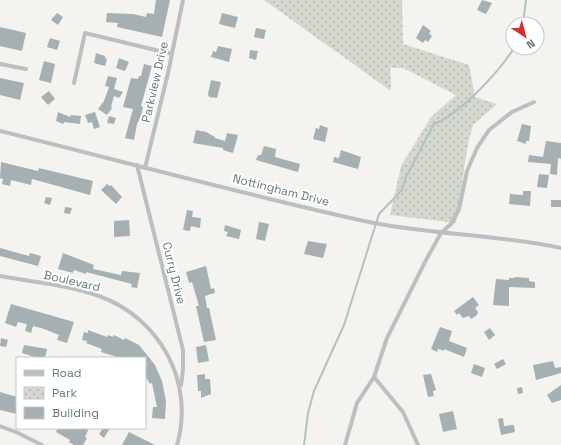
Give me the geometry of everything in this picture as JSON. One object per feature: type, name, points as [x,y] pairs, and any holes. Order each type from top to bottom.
[{"type":"street","name":"Parkview Drive","points":[[145,168],[183,0]]},
{"type":"street","points":[[74,83],[85,33],[172,54]]},
{"type":"street","points":[[0,64],[26,69]]},
{"type":"street","points":[[345,445],[357,403],[374,377],[387,338],[441,233],[452,223],[459,209],[467,171],[476,148],[489,130],[512,112],[534,102]]},
{"type":"street","name":"Nottingham Drive","points":[[0,131],[145,168],[380,224],[441,233],[529,241],[561,248]]},
{"type":"street","name":"Curry Drive","points":[[137,165],[183,350],[181,386]]},
{"type":"street","name":"Boulevard","points":[[0,276],[89,293],[106,299],[124,309],[141,322],[162,346],[173,366],[181,386],[182,414],[178,445]]},
{"type":"street","points":[[374,377],[403,412],[418,445]]},
{"type":"street","points":[[0,426],[42,445]]},
{"type":"green space","points":[[264,0],[402,0],[403,44],[469,65],[475,97],[497,104],[473,125],[468,143],[456,223],[390,215],[401,166],[431,117],[456,95],[403,68],[391,68],[390,63],[391,91]]},
{"type":"building","points":[[156,0],[170,0],[162,37],[117,27],[118,23],[106,22],[107,13],[133,14],[146,17],[147,13],[154,14]]},
{"type":"building","points":[[482,0],[492,3],[486,14],[477,10]]},
{"type":"building","points":[[57,13],[63,17],[58,25],[51,20]]},
{"type":"building","points":[[222,13],[238,17],[235,28],[219,24]]},
{"type":"building","points":[[423,25],[431,31],[429,33],[432,36],[428,42],[425,40],[423,43],[416,38]]},
{"type":"building","points":[[0,27],[26,33],[22,51],[0,46]]},
{"type":"building","points":[[256,28],[266,30],[264,39],[254,37]]},
{"type":"building","points":[[50,38],[60,41],[57,50],[47,47]]},
{"type":"building","points":[[218,46],[232,49],[229,62],[211,57],[213,51],[216,52]]},
{"type":"building","points":[[250,50],[258,51],[256,60],[249,58]]},
{"type":"building","points":[[96,53],[105,56],[107,59],[105,66],[94,63]]},
{"type":"building","points":[[119,58],[129,62],[125,71],[116,68]]},
{"type":"building","points":[[44,61],[55,64],[51,83],[39,80]]},
{"type":"building","points":[[144,64],[152,66],[141,106],[143,107],[137,124],[134,140],[125,138],[133,109],[123,107],[131,78],[138,79],[139,76],[141,76]]},
{"type":"building","points":[[108,76],[117,78],[114,89],[123,92],[119,98],[114,96],[112,108],[107,115],[98,109],[104,101],[109,87],[105,86]]},
{"type":"building","points":[[0,78],[24,83],[20,100],[0,95]]},
{"type":"building","points":[[211,80],[221,82],[217,98],[209,97],[208,94]]},
{"type":"building","points":[[49,91],[55,99],[48,105],[41,97]]},
{"type":"building","points":[[58,112],[70,117],[71,115],[81,116],[80,124],[64,122],[63,124],[56,121]]},
{"type":"building","points":[[95,112],[100,127],[94,129],[92,122],[88,123],[85,115]]},
{"type":"building","points":[[109,116],[116,118],[114,124],[107,123]]},
{"type":"building","points":[[522,124],[531,126],[529,141],[526,141],[526,144],[517,141]]},
{"type":"building","points":[[320,125],[328,128],[325,142],[313,139],[316,128],[319,129]]},
{"type":"building","points":[[196,130],[206,132],[215,138],[225,141],[227,133],[238,135],[233,153],[223,150],[223,148],[193,143]]},
{"type":"building","points":[[546,141],[561,143],[561,159],[558,158],[557,175],[550,174],[551,164],[528,162],[529,155],[543,157]]},
{"type":"building","points":[[264,146],[276,149],[275,157],[300,164],[298,172],[256,160],[258,155],[261,155]]},
{"type":"building","points":[[341,150],[361,157],[358,169],[333,162],[334,157],[339,158]]},
{"type":"building","points":[[1,162],[38,171],[39,168],[93,181],[90,195],[32,179],[31,185],[11,180],[10,186],[2,184],[3,179],[0,178]]},
{"type":"building","points":[[539,174],[549,175],[547,188],[537,187]]},
{"type":"building","points":[[107,184],[110,186],[111,185],[122,197],[116,204],[101,190]]},
{"type":"building","points":[[523,191],[531,191],[530,206],[509,204],[510,194],[523,195]]},
{"type":"building","points":[[46,197],[52,198],[50,205],[44,203]]},
{"type":"building","points":[[551,200],[561,200],[561,207],[551,207]]},
{"type":"building","points":[[65,207],[72,208],[70,214],[64,213]]},
{"type":"building","points":[[187,210],[193,211],[192,217],[201,218],[200,228],[191,226],[190,231],[183,230]]},
{"type":"building","points":[[129,220],[130,236],[114,237],[114,221]]},
{"type":"building","points":[[259,222],[269,224],[265,241],[256,239]]},
{"type":"building","points":[[225,225],[241,230],[239,239],[226,236],[228,232],[224,231]]},
{"type":"building","points":[[308,241],[327,244],[323,258],[304,254]]},
{"type":"building","points":[[0,248],[29,256],[30,253],[41,256],[38,266],[0,256]]},
{"type":"building","points":[[63,253],[94,265],[93,269],[121,275],[122,271],[140,273],[137,288],[131,287],[132,284],[86,272],[86,274],[74,270],[73,273],[58,269]]},
{"type":"building","points":[[206,266],[211,289],[214,288],[215,293],[205,296],[216,340],[204,342],[196,306],[199,306],[192,282],[189,283],[186,272]]},
{"type":"building","points":[[509,278],[529,278],[529,281],[535,282],[535,288],[509,287],[509,306],[493,305],[496,279],[509,280]]},
{"type":"building","points":[[473,297],[479,305],[475,308],[478,312],[477,315],[471,319],[469,316],[463,318],[459,313],[457,315],[454,311]]},
{"type":"building","points":[[11,304],[74,322],[67,343],[57,340],[59,335],[44,329],[33,326],[31,333],[25,331],[27,324],[18,322],[16,327],[5,323]]},
{"type":"building","points":[[440,327],[452,331],[449,341],[467,348],[464,357],[444,349],[444,351],[438,349],[437,352],[431,349]]},
{"type":"building","points":[[490,328],[495,335],[489,340],[484,332]]},
{"type":"building","points":[[88,330],[107,337],[108,335],[113,337],[114,335],[124,340],[125,338],[139,345],[155,365],[162,381],[166,401],[165,419],[152,418],[153,407],[157,407],[152,383],[150,384],[146,378],[146,357],[117,357],[101,352],[102,349],[82,340],[84,332],[88,333]]},
{"type":"building","points":[[1,338],[8,340],[6,347],[0,346]]},
{"type":"building","points":[[24,345],[47,349],[45,357],[35,357],[22,353]]},
{"type":"building","points":[[206,345],[209,361],[198,363],[196,347]]},
{"type":"building","points":[[503,359],[506,364],[497,369],[494,364]]},
{"type":"building","points":[[553,361],[555,368],[561,367],[561,373],[536,380],[533,365]]},
{"type":"building","points":[[474,364],[485,368],[482,377],[471,373]]},
{"type":"building","points":[[205,374],[205,379],[210,379],[211,394],[201,398],[201,391],[198,391],[197,375]]},
{"type":"building","points":[[431,374],[436,390],[433,391],[434,396],[428,397],[423,375]]},
{"type":"building","points":[[561,385],[561,400],[552,403],[547,395]]},
{"type":"building","points":[[522,387],[523,393],[518,394],[517,388]]},
{"type":"building","points":[[0,392],[16,397],[16,414],[0,410]]},
{"type":"building","points":[[453,411],[457,429],[443,432],[439,414]]},
{"type":"building","points":[[503,418],[504,426],[514,425],[515,432],[501,435],[498,419]]},
{"type":"building","points":[[58,429],[89,429],[85,437],[87,438],[83,445],[74,445],[69,442],[70,440],[56,432]]},
{"type":"building","points":[[102,429],[109,429],[104,438],[99,434]]},
{"type":"building","points":[[129,432],[155,445],[122,445]]},
{"type":"waterway","points":[[524,16],[526,0]]},
{"type":"waterway","points":[[304,445],[308,413],[314,391],[344,325],[379,214],[402,190],[406,177],[434,124],[444,119],[467,102],[499,69],[508,56]]}]
